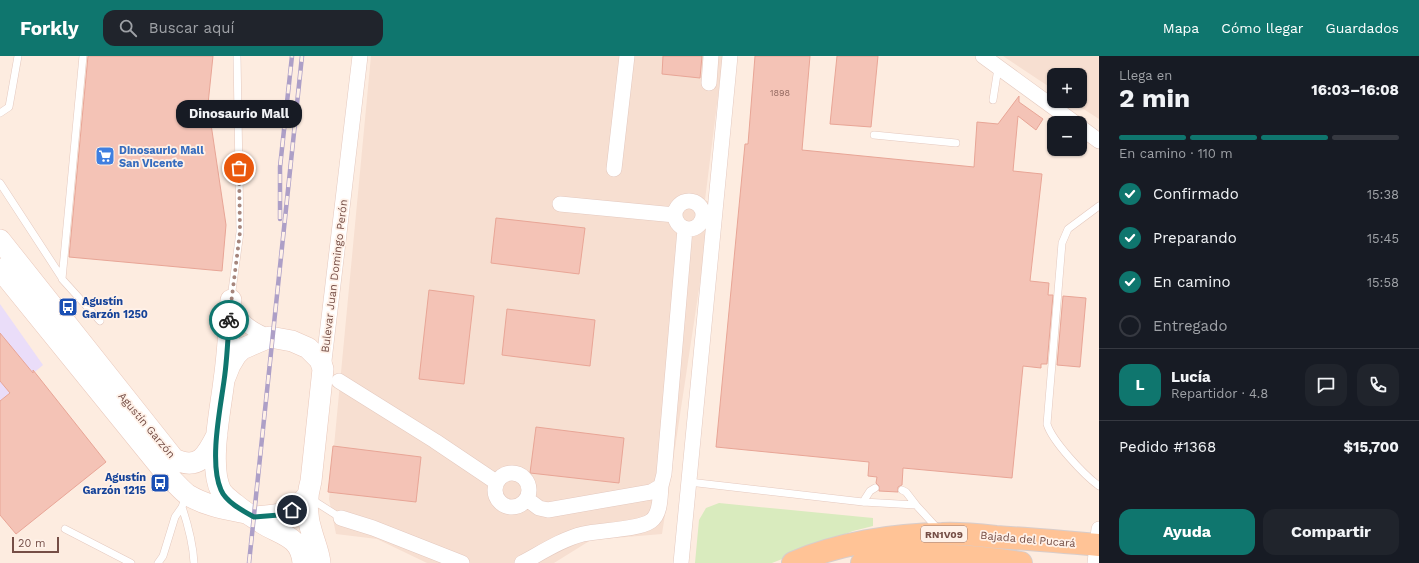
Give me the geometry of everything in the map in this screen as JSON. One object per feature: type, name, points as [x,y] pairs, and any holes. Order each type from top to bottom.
[{"type":"main road","name":"Agustín Garzón","points":[[0,240],[174,459],[190,464],[196,462],[208,453],[217,434]]},
{"type":"main road","name":"Agustín Garzón","points":[[0,268],[167,475],[185,500],[200,501],[250,515]]},
{"type":"main road","points":[[231,300],[224,380],[217,434],[216,476],[222,492],[228,499],[261,523],[292,539],[299,550],[303,563]]},
{"type":"main road","points":[[224,380],[230,365],[242,349],[270,337],[292,341],[308,348],[315,353],[331,375]]},
{"type":"main road","name":"Bulevar Juan Domingo Perón","points":[[320,563],[320,555],[309,524],[307,496],[331,375]]},
{"type":"main road","points":[[250,515],[287,513],[301,504],[307,496]]},
{"type":"main road","name":"Bajada del Pucará","points":[[793,563],[820,553],[872,541],[905,536],[943,533],[1021,555]]},
{"type":"main road","name":"Bajada del Pucará","points":[[862,563],[900,556],[942,560],[997,560],[1021,555],[1098,545]]},
{"type":"street","name":"Bulevar Juan Domingo Perón","points":[[331,375],[360,56]]},
{"type":"street","points":[[614,169],[627,56]]},
{"type":"street","points":[[709,83],[711,56]]},
{"type":"street","points":[[681,563],[730,56]]},
{"type":"street","points":[[983,56],[1065,116]]},
{"type":"street","points":[[1087,132],[1099,140]]},
{"type":"street","points":[[690,201],[698,205],[702,213],[701,222],[694,228],[685,229],[677,224],[674,215],[675,210],[681,203],[690,201]]},
{"type":"street","points":[[560,204],[674,215]]},
{"type":"street","points":[[522,563],[583,534],[642,525],[652,520],[658,512],[664,474],[685,229]]},
{"type":"street","points":[[231,300],[234,310],[244,323],[257,332],[270,337]]},
{"type":"street","points":[[331,375],[436,441],[496,482]]},
{"type":"street","points":[[515,473],[520,475],[528,483],[529,488],[527,499],[518,507],[506,507],[497,499],[495,488],[496,482],[504,474],[515,473]]},
{"type":"street","points":[[527,499],[539,508],[548,510],[651,492],[661,486]]},
{"type":"street","points":[[341,518],[373,528],[462,563]]},
{"type":"lane","points":[[0,113],[9,107],[18,56]]},
{"type":"lane","points":[[62,278],[83,56]]},
{"type":"lane","points":[[231,300],[240,232],[238,56]]},
{"type":"lane","points":[[993,100],[998,67]]},
{"type":"lane","points":[[874,135],[956,143]]},
{"type":"lane","points":[[0,183],[62,278],[100,321]]},
{"type":"lane","points":[[1099,206],[1068,229],[1062,243],[1046,424],[1052,437],[1091,480],[1099,486]]},
{"type":"lane","points":[[689,482],[863,502],[916,505]]},
{"type":"lane","points":[[863,502],[875,488]]},
{"type":"lane","points":[[902,490],[906,492],[916,505],[943,533]]},
{"type":"lane","points":[[307,496],[341,518]]},
{"type":"lane","points":[[158,563],[163,556],[175,517],[185,500]]},
{"type":"lane","points":[[185,500],[192,540],[194,563]]},
{"type":"lane","points":[[65,529],[131,563]]},
{"type":"shaded area","points":[[371,56],[723,56],[705,200],[712,203],[662,534],[591,540],[554,563],[427,563],[377,539],[336,534],[329,499]]},
{"type":"shaded area","points":[[1003,56],[1099,56],[1099,119],[1082,108],[1087,108],[1087,68],[1047,68],[1047,85]]},
{"type":"shaded area","points":[[0,304],[43,365],[0,401]]},
{"type":"green space","points":[[719,503],[873,518],[873,526],[853,531],[772,563],[695,563],[699,520],[706,508]]},
{"type":"building","points":[[88,56],[213,56],[208,104],[226,225],[222,271],[69,257]]},
{"type":"building","points":[[663,56],[702,56],[700,78],[662,74]]},
{"type":"building","points":[[755,56],[810,56],[802,150],[974,167],[977,122],[998,124],[1019,96],[1019,102],[1043,119],[1036,130],[1018,116],[1013,171],[1042,174],[1030,281],[1049,283],[1048,295],[1053,295],[1047,364],[1041,364],[1041,368],[1023,366],[1012,478],[903,468],[902,485],[898,487],[898,492],[879,491],[879,486],[876,483],[877,477],[868,476],[869,462],[716,447],[745,144],[748,144]]},
{"type":"building","points":[[837,56],[878,56],[871,127],[830,124]]},
{"type":"building","points":[[496,218],[585,228],[579,274],[491,263]]},
{"type":"building","points":[[429,290],[474,296],[464,384],[419,379]]},
{"type":"building","points":[[1063,296],[1086,298],[1080,367],[1057,365]]},
{"type":"building","points":[[507,309],[595,320],[590,366],[502,355]]},
{"type":"building","points":[[0,333],[33,373],[33,370],[106,462],[16,534],[0,515],[0,401],[10,393],[0,381]]},
{"type":"building","points":[[536,427],[624,438],[619,483],[530,473]]},
{"type":"building","points":[[333,446],[421,457],[416,502],[328,492]]},
{"type":"railway","points":[[280,219],[280,167],[292,56]]},
{"type":"railway","points":[[249,563],[302,56]]},
{"type":"way so far","points":[[229,320],[232,286],[240,232],[239,168]]},
{"type":"place","name":"Dinosaurio Mall San Vicente","points":[[105,156]]},
{"type":"place","name":"Dinosaurio Mall","points":[[239,168]]},
{"type":"place","name":"Agustín Garzón 1250","points":[[68,307]]},
{"type":"place","name":"Agustín Garzón 1215","points":[[160,483]]},
{"type":"route","points":[[229,320],[224,380],[217,434],[216,476],[222,492],[228,499],[246,513],[254,517],[279,515],[292,510]]}]
